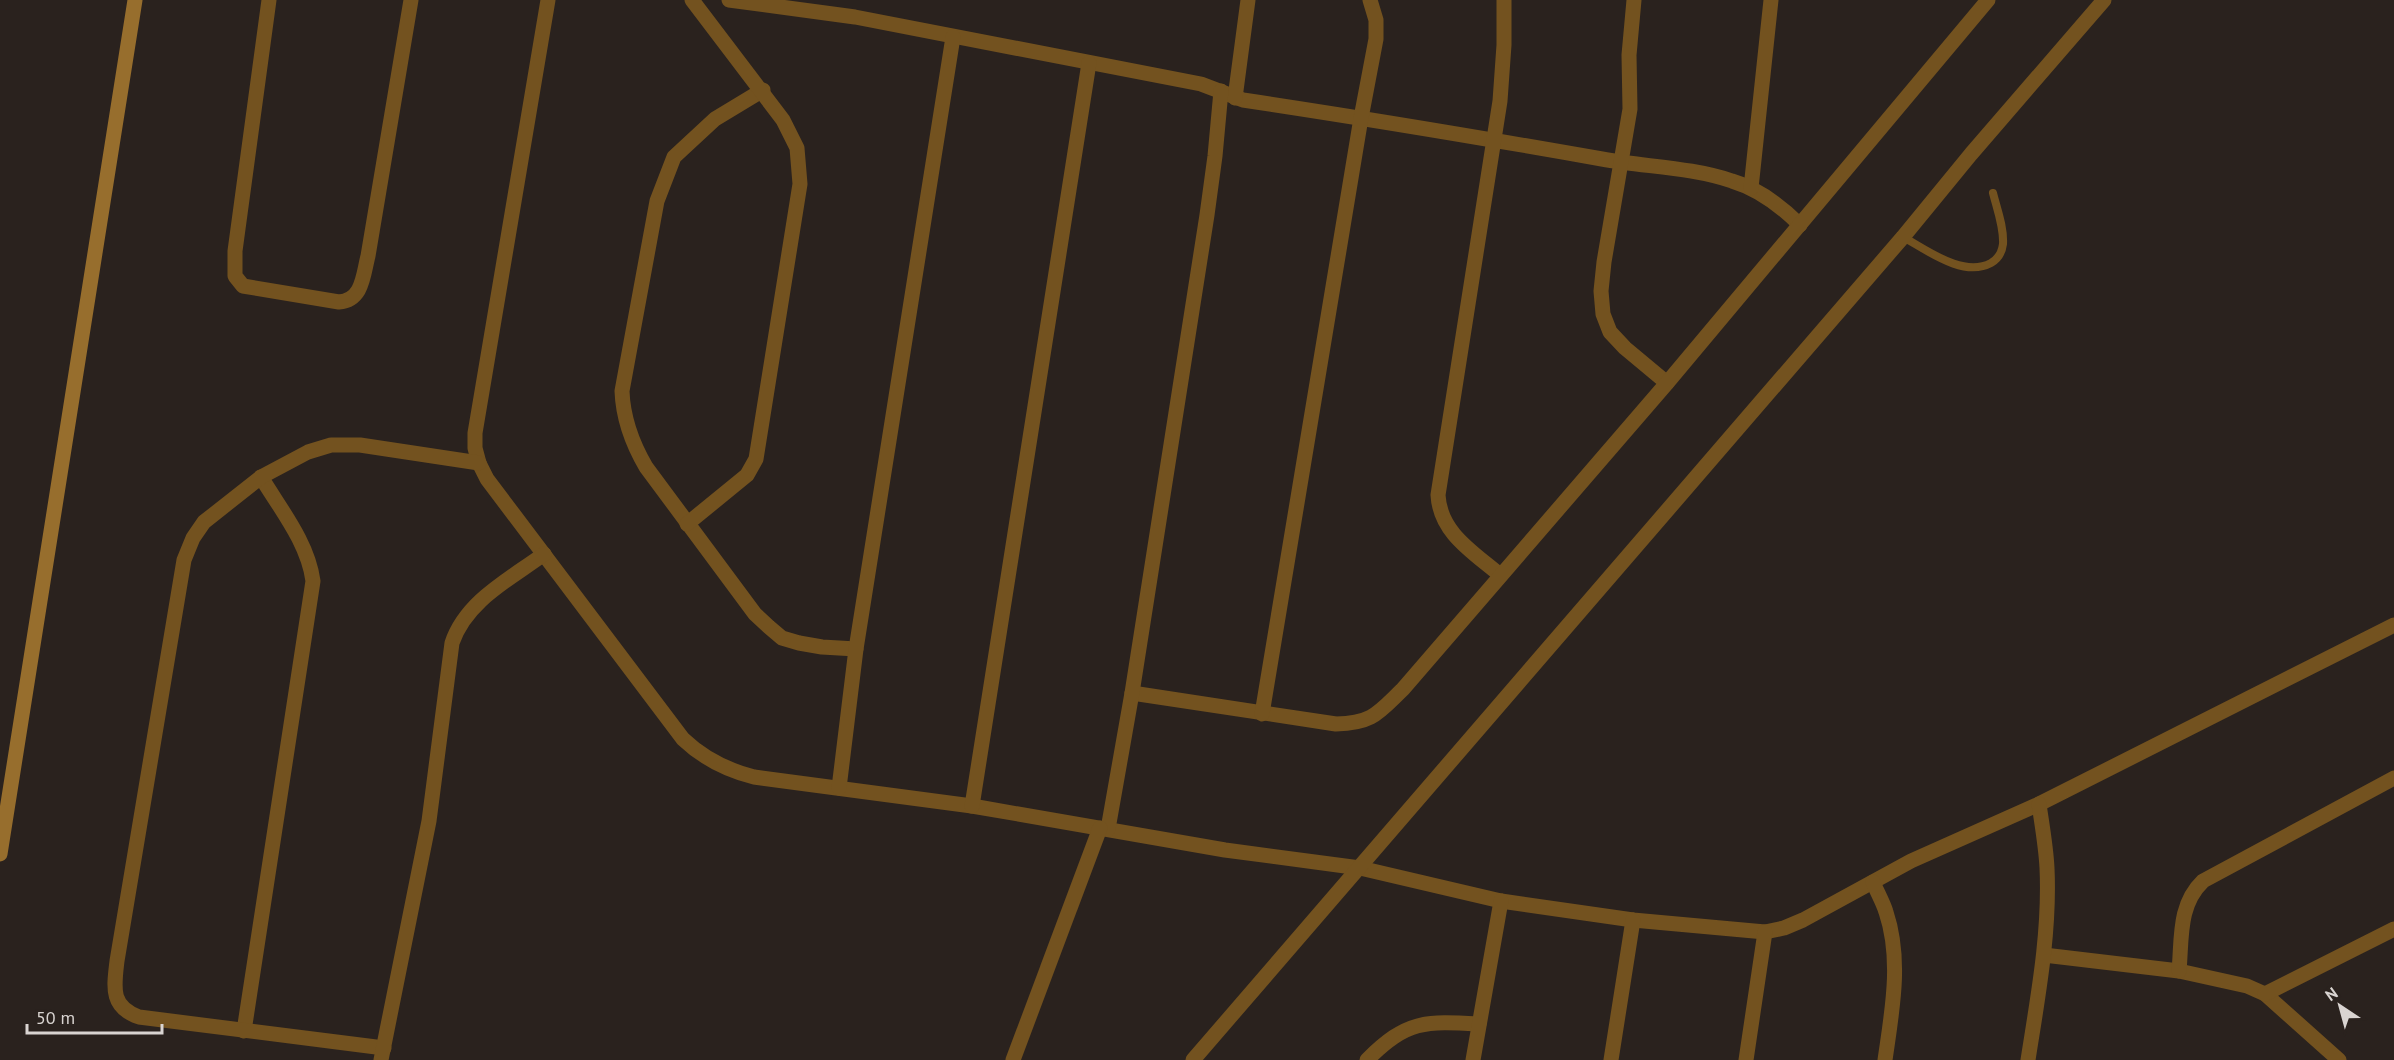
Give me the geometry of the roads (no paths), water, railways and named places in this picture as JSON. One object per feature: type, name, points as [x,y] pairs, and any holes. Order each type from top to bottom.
[{"type":"street","points":[[0,855],[135,0]]},
{"type":"street","points":[[269,0],[235,251],[235,276],[243,286],[339,302],[352,300],[359,291],[368,256],[411,0]]},
{"type":"street","points":[[548,0],[475,432],[475,448],[479,463],[498,495],[678,733],[701,756],[733,771],[753,777],[972,806],[1225,850],[1360,868],[1501,901],[1633,920],[1765,932],[1803,921],[1911,861],[2039,804],[2394,626]]},
{"type":"street","points":[[687,524],[747,475],[756,459],[800,184],[796,148],[783,120],[763,90],[692,0]]},
{"type":"street","points":[[729,0],[855,17],[1201,84],[1235,98],[1731,180],[1751,188],[1785,209],[1800,225]]},
{"type":"street","points":[[1235,98],[1248,0]]},
{"type":"street","points":[[1262,714],[1376,39],[1376,20],[1370,0]]},
{"type":"street","points":[[1500,575],[1457,539],[1447,527],[1442,516],[1438,495],[1500,101],[1504,0]]},
{"type":"street","points":[[1634,0],[1629,55],[1630,109],[1604,262],[1601,291],[1602,314],[1610,332],[1625,348],[1667,383]]},
{"type":"street","points":[[1751,188],[1771,0]]},
{"type":"street","points":[[1132,693],[1336,724],[1359,724],[1371,718],[1403,689],[1667,383],[1988,0]]},
{"type":"street","points":[[1193,1060],[1903,237],[1971,153],[2104,0]]},
{"type":"street","points":[[839,788],[856,649],[952,37]]},
{"type":"street","points":[[972,806],[1089,63]]},
{"type":"street","points":[[763,90],[715,119],[674,157],[657,201],[622,391],[622,409],[635,448],[646,467],[755,614],[782,638],[822,647],[856,649]]},
{"type":"street","points":[[1013,1060],[1104,828],[1132,693],[1214,168],[1221,91]]},
{"type":"street","points":[[479,463],[360,445],[331,446],[308,452],[261,477],[204,522],[193,538],[184,560],[115,983],[116,996],[121,1006],[129,1013],[140,1017],[244,1031],[383,1054],[429,821],[452,643],[457,626],[468,611],[544,554]]},
{"type":"street","points":[[244,1031],[313,581],[310,563],[301,543],[261,477]]},
{"type":"street","points":[[2179,971],[2186,902],[2193,890],[2204,881],[2394,778]]},
{"type":"street","points":[[2028,1060],[2044,956],[2047,866],[2039,804]]},
{"type":"street","points":[[1873,882],[1886,912],[1895,964],[1894,993],[1885,1060]]},
{"type":"street","points":[[1473,1060],[1501,901]]},
{"type":"street","points":[[1611,1060],[1633,920]]},
{"type":"street","points":[[2265,994],[2394,929]]},
{"type":"street","points":[[1746,1060],[1765,932]]},
{"type":"street","points":[[2044,956],[2179,971],[2247,986],[2265,994],[2339,1060]]},
{"type":"street","points":[[1367,1060],[1398,1033],[1419,1025],[1446,1022],[1479,1024]]},
{"type":"lane","points":[[1903,237],[1944,260],[1973,267],[1993,262],[2001,253],[2003,243],[1992,193]]}]
